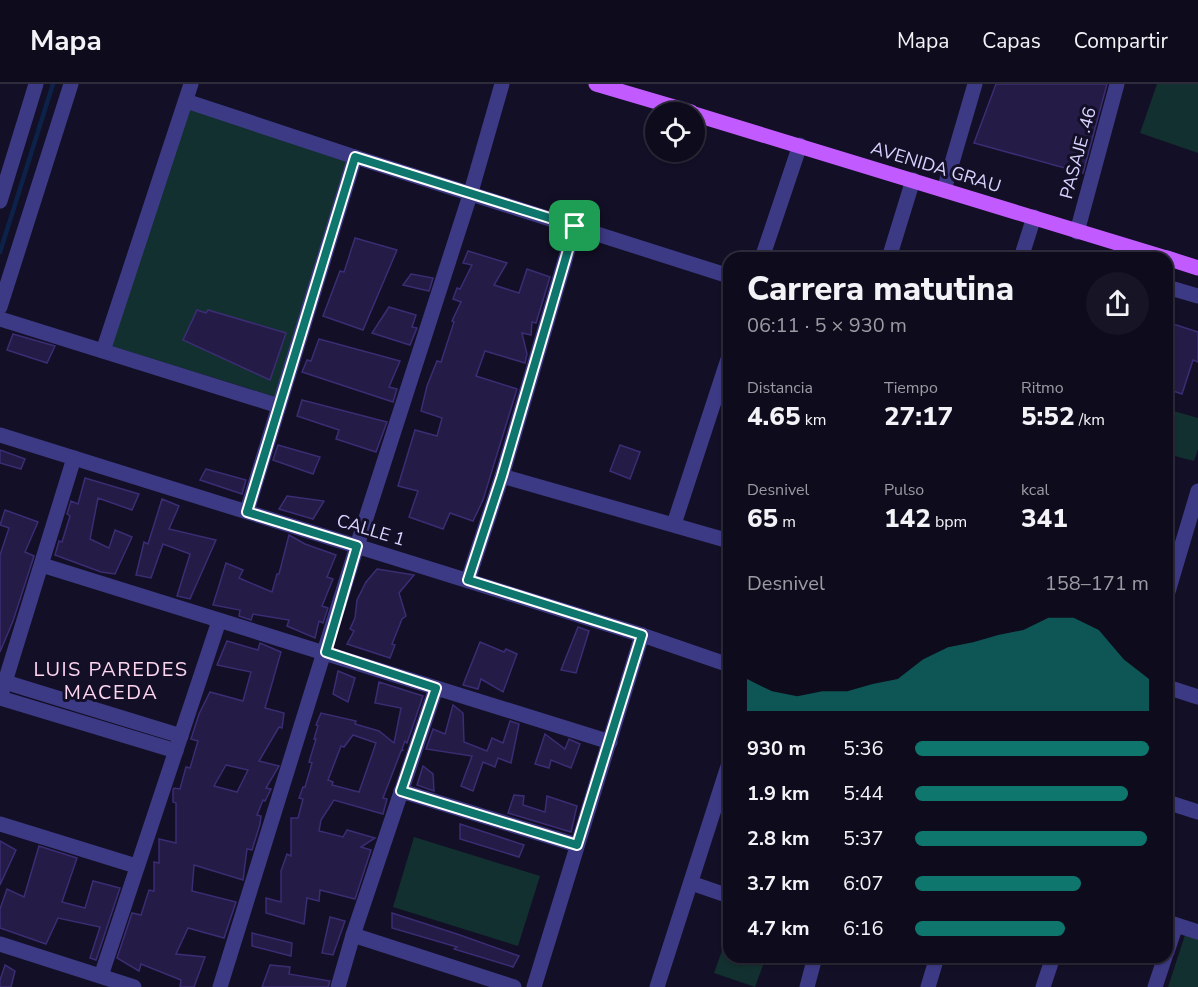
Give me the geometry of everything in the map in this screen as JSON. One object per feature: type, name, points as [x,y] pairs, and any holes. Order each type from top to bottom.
[{"type":"main road","name":"AVENIDA GRAU","points":[[596,84],[656,102]]},
{"type":"main road","name":"AVENIDA GRAU","points":[[705,117],[1145,252]]},
{"type":"main road","name":"AVENIDA GRAU","points":[[1173,261],[1198,268]]},
{"type":"street","points":[[0,201],[36,84]]},
{"type":"street","points":[[0,307],[71,84]]},
{"type":"street","points":[[103,351],[191,84]]},
{"type":"street","points":[[220,987],[326,652],[357,546],[471,192],[502,84]]},
{"type":"street","points":[[944,190],[975,84]]},
{"type":"street","name":"PASAJE .46","points":[[1077,231],[1117,84]]},
{"type":"street","points":[[186,101],[723,274]]},
{"type":"street","points":[[764,252],[800,145]]},
{"type":"street","points":[[247,512],[355,157]]},
{"type":"street","points":[[891,252],[913,180]]},
{"type":"street","points":[[1023,252],[1034,217]]},
{"type":"street","points":[[468,580],[502,476],[575,226]]},
{"type":"street","points":[[1173,288],[1198,296]]},
{"type":"street","points":[[0,319],[279,406]]},
{"type":"street","points":[[674,524],[723,374]]},
{"type":"street","name":"CALLE 1","points":[[0,435],[468,580],[723,663]]},
{"type":"street","points":[[74,458],[0,698],[178,744]]},
{"type":"street","points":[[502,476],[723,539]]},
{"type":"street","points":[[1173,579],[1193,526],[1198,491]]},
{"type":"street","points":[[42,565],[610,742]]},
{"type":"street","points":[[101,976],[219,621]]},
{"type":"street","points":[[534,987],[642,635]]},
{"type":"street","points":[[5,682],[178,744]]},
{"type":"street","points":[[338,987],[353,935],[436,688]]},
{"type":"street","points":[[1173,689],[1198,697]]},
{"type":"street","points":[[657,987],[723,789]]},
{"type":"street","points":[[401,791],[577,845]]},
{"type":"street","points":[[1173,804],[1198,812]]},
{"type":"street","points":[[0,824],[136,866]]},
{"type":"street","points":[[691,883],[723,894]]},
{"type":"street","points":[[1173,924],[1198,932]]},
{"type":"street","points":[[353,935],[514,987]]},
{"type":"street","points":[[0,945],[134,987]]},
{"type":"street","points":[[807,987],[813,963]]},
{"type":"street","points":[[928,987],[935,963]]},
{"type":"street","points":[[1044,987],[1051,963]]},
{"type":"street","points":[[1155,987],[1163,963]]},
{"type":"green space","points":[[1157,84],[1198,84],[1198,153],[1140,133]]},
{"type":"green space","points":[[184,106],[353,163],[276,397],[111,346]]},
{"type":"green space","points":[[1173,411],[1198,418],[1198,449],[1194,461],[1173,456]]},
{"type":"green space","points":[[414,837],[540,876],[518,946],[393,907]]},
{"type":"green space","points":[[1185,935],[1198,939],[1198,987],[1168,987]]},
{"type":"green space","points":[[723,948],[723,963],[764,963],[755,987],[714,973]]},
{"type":"building","points":[[996,84],[1107,84],[1083,173],[974,143]]},
{"type":"building","points":[[355,238],[397,250],[363,330],[323,316],[340,271],[344,272]]},
{"type":"building","points":[[468,251],[507,263],[494,285],[519,293],[527,269],[550,277],[536,323],[532,322],[531,335],[522,333],[527,354],[525,363],[485,351],[476,376],[517,389],[483,500],[473,521],[450,513],[443,529],[409,517],[418,491],[398,486],[415,430],[437,436],[442,418],[421,411],[427,386],[437,361],[441,362],[454,322],[452,321],[461,302],[453,299],[457,288],[460,289],[472,265],[463,263]]},
{"type":"building","points":[[411,274],[433,278],[429,291],[403,285]]},
{"type":"building","points":[[389,307],[416,315],[412,327],[417,328],[410,345],[372,333]]},
{"type":"building","points":[[197,310],[206,313],[208,310],[286,333],[270,380],[183,340]]},
{"type":"building","points":[[1173,324],[1198,332],[1198,362],[1193,360],[1182,394],[1173,391]]},
{"type":"building","points":[[13,334],[55,346],[47,363],[7,350]]},
{"type":"building","points":[[319,339],[400,361],[389,387],[397,389],[393,402],[302,372],[307,360],[311,361]]},
{"type":"building","points":[[302,400],[387,422],[376,452],[336,439],[339,430],[297,416]]},
{"type":"building","points":[[278,445],[320,457],[313,474],[273,460]]},
{"type":"building","points":[[620,445],[640,452],[630,479],[610,471]]},
{"type":"building","points":[[0,450],[25,459],[21,469],[0,463]]},
{"type":"building","points":[[206,469],[246,480],[242,494],[200,480]]},
{"type":"building","points":[[85,478],[139,494],[132,510],[98,498],[90,539],[109,548],[115,530],[132,537],[115,574],[101,572],[55,555],[59,541],[62,542],[70,516],[67,514],[71,501],[78,504]]},
{"type":"building","points":[[287,496],[324,501],[313,519],[279,509]]},
{"type":"building","points":[[162,499],[179,506],[169,529],[216,540],[190,599],[177,596],[190,554],[163,544],[151,578],[136,575],[144,542],[148,544]]},
{"type":"building","points":[[5,510],[38,522],[25,552],[34,556],[13,621],[0,652],[0,555],[9,528],[0,525]]},
{"type":"building","points":[[289,535],[305,544],[336,555],[327,577],[333,579],[322,606],[328,608],[323,623],[319,621],[315,638],[287,626],[289,620],[253,614],[251,620],[239,616],[240,610],[213,605],[226,563],[243,570],[239,578],[272,592]]},
{"type":"building","points":[[377,569],[414,575],[399,593],[406,616],[402,619],[392,644],[395,645],[390,658],[347,644],[354,631],[350,629],[355,618],[357,600],[366,582]]},
{"type":"building","points":[[578,627],[589,631],[576,673],[561,670]]},
{"type":"building","points":[[227,641],[258,650],[260,643],[281,652],[265,708],[284,713],[282,728],[279,727],[259,761],[279,766],[266,788],[271,789],[265,801],[263,800],[257,815],[261,816],[260,824],[252,850],[247,849],[243,880],[194,865],[192,891],[236,902],[224,938],[188,928],[176,954],[205,957],[194,987],[180,987],[181,980],[141,964],[139,971],[117,958],[132,913],[141,915],[149,890],[154,891],[154,862],[159,863],[159,839],[176,843],[176,803],[173,802],[173,790],[174,788],[180,789],[186,767],[190,768],[198,741],[191,739],[199,714],[210,692],[243,701],[251,672],[217,665]],"holes":[[[226,765],[248,770],[237,792],[214,786]]]},
{"type":"building","points":[[480,642],[504,652],[506,649],[517,654],[503,692],[481,679],[478,689],[463,685]]},
{"type":"building","points":[[338,671],[355,678],[348,702],[333,694]]},
{"type":"building","points":[[379,682],[423,696],[407,743],[405,741],[383,798],[387,799],[383,814],[334,800],[321,820],[319,831],[343,837],[347,830],[375,838],[361,847],[371,850],[355,899],[320,890],[319,901],[307,898],[304,924],[266,913],[266,898],[281,902],[281,871],[287,854],[291,856],[291,818],[298,818],[303,799],[299,798],[312,763],[309,762],[316,739],[314,739],[318,726],[316,725],[321,713],[356,721],[355,724],[379,731],[394,743],[401,708],[375,703]],"holes":[[[353,735],[376,743],[359,792],[332,785],[333,782],[328,780],[341,746],[344,747]]]},
{"type":"building","points":[[453,705],[463,713],[464,742],[487,751],[492,738],[503,743],[510,721],[519,724],[511,763],[498,758],[495,767],[483,762],[473,791],[461,786],[472,756],[426,749],[433,729],[445,734]]},
{"type":"building","points":[[545,734],[565,749],[569,739],[580,744],[571,768],[551,760],[549,768],[535,764]]},
{"type":"building","points":[[423,766],[433,774],[434,791],[417,785]]},
{"type":"building","points":[[514,795],[524,796],[523,805],[545,812],[547,796],[577,806],[571,832],[508,813]]},
{"type":"building","points":[[460,824],[524,845],[519,857],[460,839]]},
{"type":"building","points":[[0,841],[16,850],[0,885]]},
{"type":"building","points":[[39,846],[77,858],[62,902],[85,908],[93,881],[120,888],[96,960],[90,958],[100,927],[58,918],[46,944],[0,928],[0,909],[7,889],[24,897]]},
{"type":"building","points":[[392,913],[519,956],[513,967],[454,949],[457,947],[392,928]]},
{"type":"building","points":[[330,917],[345,921],[333,955],[322,953]]},
{"type":"building","points":[[252,933],[292,943],[291,956],[252,946]]},
{"type":"building","points":[[5,965],[15,971],[11,987],[0,987]]},
{"type":"building","points":[[270,965],[290,967],[289,974],[330,981],[328,987],[262,987]]},
{"type":"waterway","points":[[0,252],[53,84]]},
{"type":"district","name":"LUIS PAREDES MACEDA","points":[[111,680]]},
{"type":"route","points":[[355,157],[575,226],[502,476],[468,580],[642,635],[577,845],[401,791],[436,688],[326,652],[357,546],[247,512],[355,157]]}]
